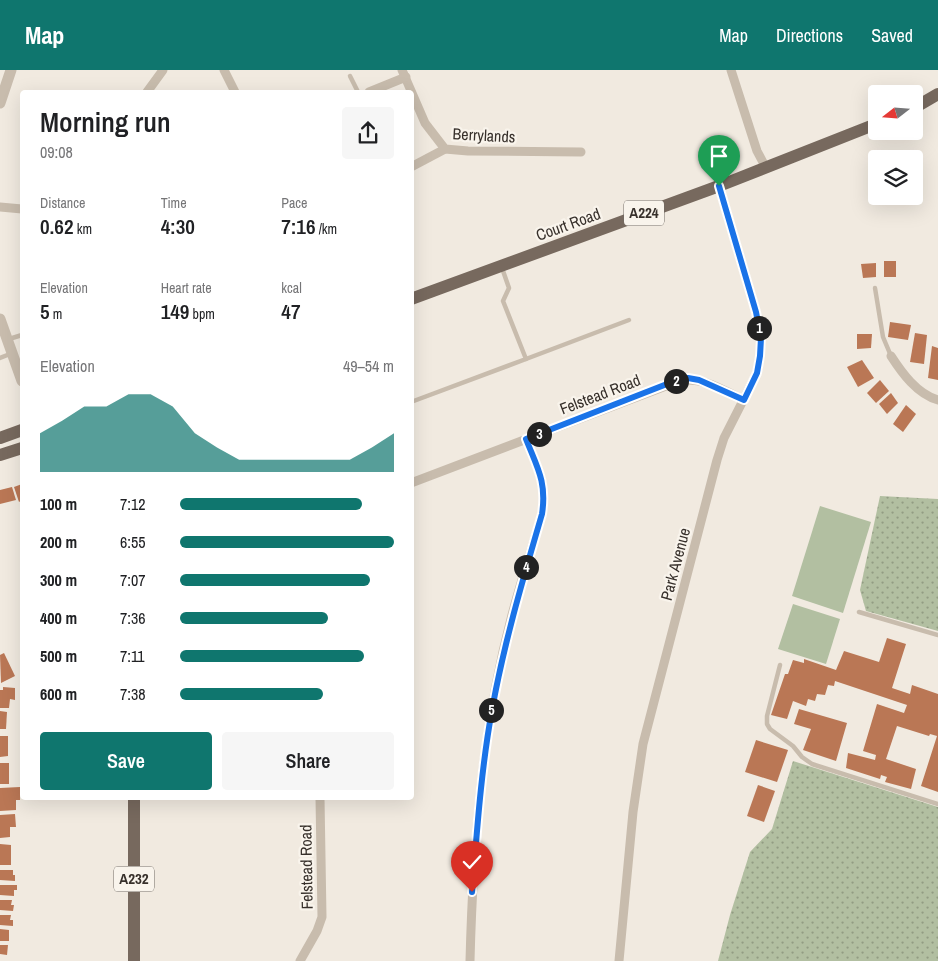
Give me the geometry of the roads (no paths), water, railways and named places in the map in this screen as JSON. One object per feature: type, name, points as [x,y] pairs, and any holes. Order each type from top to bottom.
[{"type":"main road","points":[[923,103],[938,94]]},
{"type":"main road","name":"Court Road","points":[[414,298],[719,186],[868,127]]},
{"type":"main road","points":[[0,438],[20,431]]},
{"type":"main road","points":[[0,455],[20,449]]},
{"type":"main road","name":"A232","points":[[134,800],[134,961]]},
{"type":"street","points":[[0,102],[11,70]]},
{"type":"street","points":[[148,90],[163,70]]},
{"type":"street","points":[[224,70],[234,90]]},
{"type":"street","points":[[731,70],[757,150],[766,168]]},
{"type":"street","points":[[373,90],[404,74]]},
{"type":"street","name":"Berrylands","points":[[404,74],[411,90]]},
{"type":"street","name":"Berrylands","points":[[414,98],[424,123],[445,150],[468,152],[581,152]]},
{"type":"street","points":[[414,166],[445,150]]},
{"type":"street","name":"Park Avenue","points":[[619,961],[633,812],[644,744],[717,460],[724,438],[757,373],[760,356],[761,338],[756,312],[719,186]]},
{"type":"street","points":[[0,207],[20,209]]},
{"type":"street","points":[[0,319],[20,375]]},
{"type":"street","points":[[891,356],[914,385],[938,400]]},
{"type":"street","name":"Felstead Road","points":[[414,482],[667,384],[688,378],[699,380],[744,400]]},
{"type":"street","points":[[470,961],[472,892],[479,796],[492,710],[511,616],[542,514],[545,498],[543,481],[526,439]]},
{"type":"street","name":"Felstead Road","points":[[300,961],[317,930],[322,916],[320,800]]},
{"type":"lane","points":[[350,76],[357,90]]},
{"type":"lane","points":[[501,266],[509,288],[503,300],[526,359]]},
{"type":"lane","points":[[875,288],[883,337],[891,356]]},
{"type":"lane","points":[[414,401],[628,320]]},
{"type":"lane","points":[[8,340],[20,336]]},
{"type":"lane","points":[[0,358],[13,353]]},
{"type":"lane","points":[[859,612],[938,635]]},
{"type":"lane","points":[[780,664],[767,716],[767,724],[770,729],[793,746],[802,757],[812,764],[938,804]]}]
